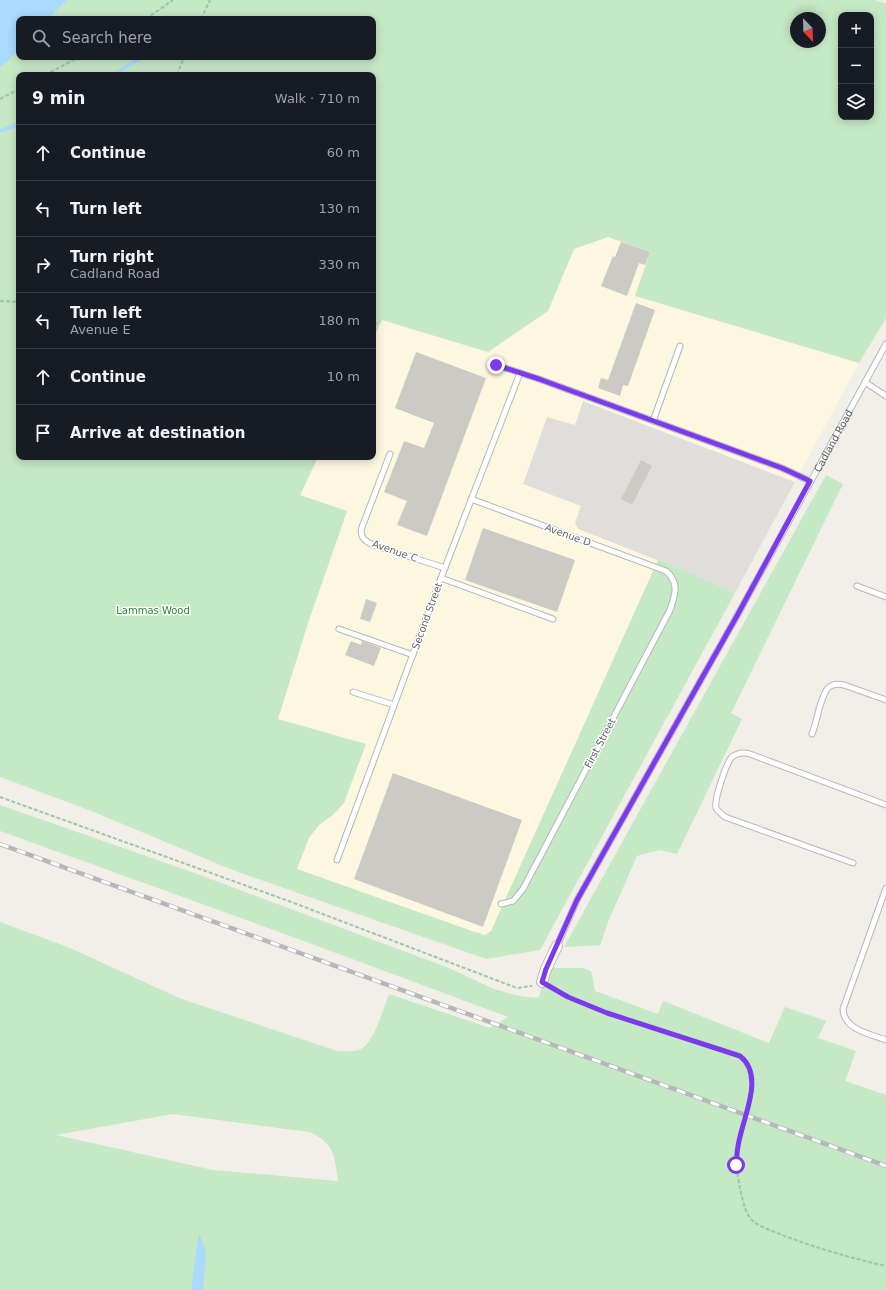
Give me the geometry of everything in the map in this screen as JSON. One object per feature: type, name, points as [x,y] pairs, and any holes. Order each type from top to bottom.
[{"type":"street","name":"Cadland Road","points":[[542,982],[557,946]]},
{"type":"lane","name":"Cadland Road","points":[[557,946],[577,900],[738,614],[886,344]]},
{"type":"lane","points":[[653,421],[680,346]]},
{"type":"lane","points":[[496,365],[539,379],[782,468],[810,481]]},
{"type":"lane","name":"Second Street","points":[[337,860],[412,654],[520,373]]},
{"type":"lane","points":[[865,382],[886,396]]},
{"type":"lane","name":"Avenue C","points":[[390,454],[362,527],[361,535],[364,540],[373,545],[445,568]]},
{"type":"lane","name":"Avenue D","points":[[471,499],[666,571]]},
{"type":"lane","name":"First Street","points":[[502,904],[513,901],[523,889],[670,610],[676,593],[676,587],[670,575],[666,571]]},
{"type":"lane","points":[[441,578],[553,619]]},
{"type":"lane","points":[[857,586],[886,597]]},
{"type":"lane","points":[[339,629],[412,654]]},
{"type":"lane","points":[[812,734],[825,692],[833,685],[838,683],[844,684],[886,700]]},
{"type":"lane","points":[[353,692],[394,705]]},
{"type":"lane","points":[[853,863],[720,814],[716,807],[716,798],[729,761],[735,755],[745,753],[886,805]]},
{"type":"lane","points":[[886,888],[843,1009],[845,1019],[852,1026],[886,1040]]},
{"type":"path","points":[[150,16],[173,0]]},
{"type":"path","points":[[202,16],[210,0]]},
{"type":"path","points":[[51,72],[73,60]]},
{"type":"path","points":[[178,72],[183,60]]},
{"type":"path","points":[[0,99],[16,91]]},
{"type":"path","points":[[0,302],[16,302]]},
{"type":"path","points":[[0,797],[286,900],[517,988],[526,988],[542,982],[568,997],[594,1008],[663,1032],[740,1056],[745,1060],[751,1075],[752,1084],[751,1095],[737,1151],[736,1165],[742,1198],[749,1217],[764,1228],[794,1239],[855,1259],[886,1266]]},
{"type":"shaded area","points":[[608,237],[650,252],[636,296],[859,363],[735,593],[690,573],[486,959],[304,891],[230,869],[309,620],[347,512],[300,495],[317,460],[376,460],[376,333],[382,320],[488,352],[547,311],[574,249]]},
{"type":"shaded area","points":[[583,401],[795,482],[735,593],[690,573],[578,529],[575,523],[581,506],[523,484],[547,417],[575,425]]},
{"type":"green space","name":"Lammas Wood","points":[[67,0],[875,0],[886,4],[886,318],[859,363],[635,296],[650,252],[608,237],[574,249],[548,311],[488,352],[382,320],[376,333],[376,72],[16,72],[16,460],[317,460],[300,495],[347,511],[309,620],[278,719],[366,744],[344,803],[333,815],[319,825],[309,838],[297,869],[485,935],[491,931],[658,560],[735,593],[540,950],[486,959],[230,869],[94,812],[0,777],[0,67],[16,52],[16,60],[376,60],[376,16],[51,16]]},
{"type":"green space","points":[[826,475],[843,484],[731,713],[742,719],[677,854],[660,850],[637,856],[608,922],[600,945],[564,947]]},
{"type":"green space","points":[[0,805],[192,872],[449,968],[494,989],[519,996],[539,998],[542,986],[543,968],[583,968],[591,971],[595,991],[658,1014],[663,1001],[769,1043],[785,1007],[826,1021],[818,1038],[856,1051],[845,1081],[886,1095],[886,1290],[0,1290],[0,922],[70,948],[179,998],[337,1051],[358,1050],[368,1043],[379,1022],[389,994],[490,1028],[508,1017],[293,937],[0,831]],"holes":[[[173,1114],[309,1132],[324,1140],[332,1151],[338,1181],[213,1170],[56,1135]]]},
{"type":"water","points":[[0,0],[67,0],[51,16],[16,16],[16,52],[0,67]]},
{"type":"water","points":[[199,1233],[206,1253],[203,1290],[191,1290]]},
{"type":"building","points":[[621,242],[650,252],[645,265],[639,263],[627,296],[601,286],[613,256],[615,257]]},
{"type":"building","points":[[636,303],[655,310],[628,386],[623,385],[620,396],[598,388],[601,378],[608,380]]},
{"type":"building","points":[[416,352],[486,378],[427,536],[397,525],[407,501],[384,492],[404,441],[424,448],[434,423],[395,408]]},
{"type":"building","points":[[641,460],[652,466],[632,505],[621,499]]},
{"type":"building","points":[[483,528],[575,560],[557,612],[465,580]]},
{"type":"building","points":[[366,599],[377,603],[370,622],[360,619]]},
{"type":"building","points":[[351,641],[361,645],[362,641],[381,648],[374,666],[345,655]]},
{"type":"building","points":[[393,773],[522,820],[483,927],[354,879]]},
{"type":"waterway","points":[[118,72],[137,60]]},
{"type":"waterway","points":[[0,131],[16,125]]},
{"type":"railway","points":[[0,844],[886,1166]]},
{"type":"route","points":[[496,365],[539,379],[782,468],[810,481],[633,803],[577,900],[546,969],[542,982],[582,1004],[663,1032],[740,1056],[745,1060],[751,1075],[752,1084],[751,1095],[737,1151],[736,1165]]}]
